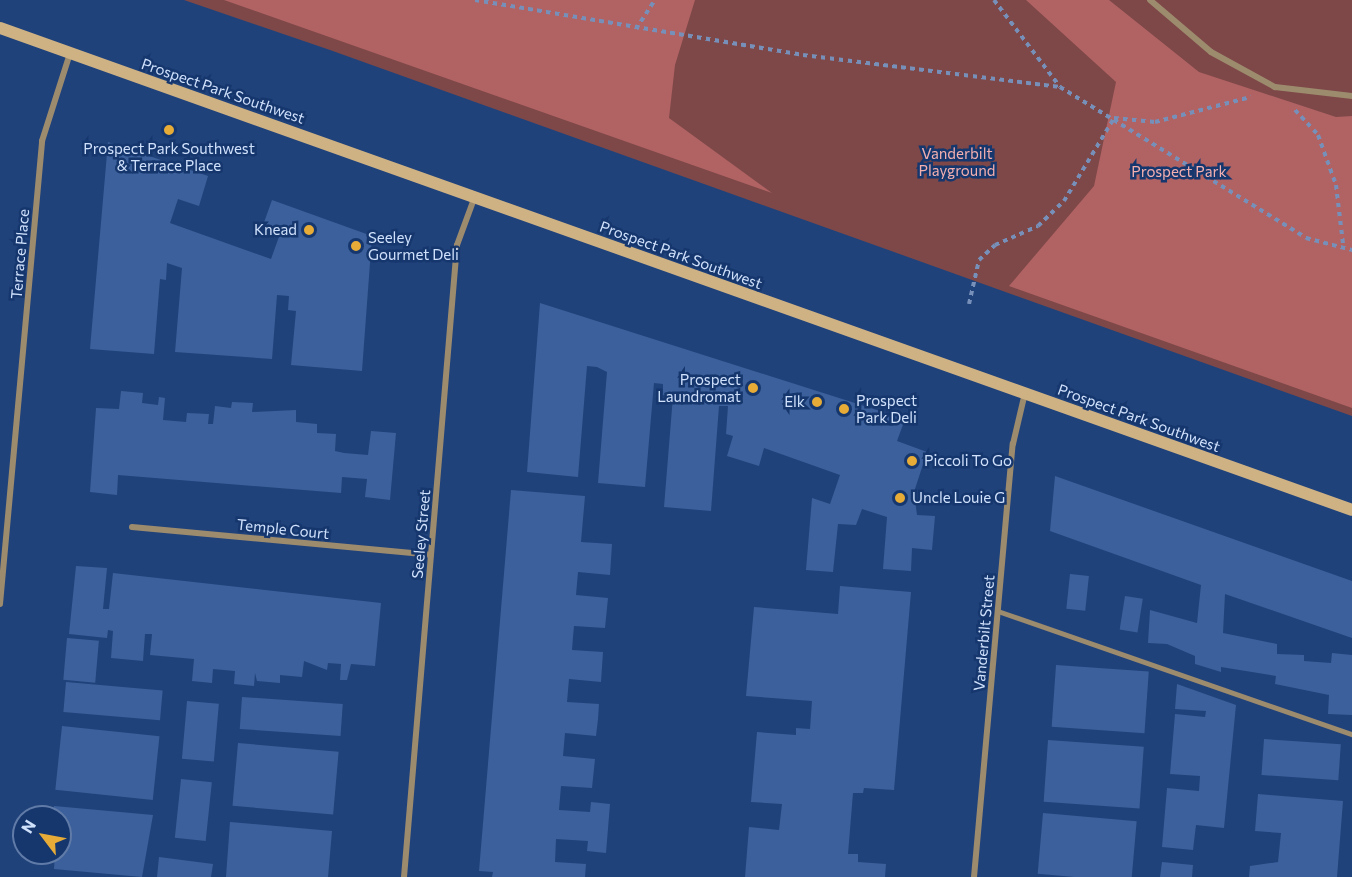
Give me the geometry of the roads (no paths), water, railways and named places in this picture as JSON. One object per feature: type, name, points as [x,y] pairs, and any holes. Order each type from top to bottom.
[{"type":"street","points":[[1150,0],[1211,52],[1275,87],[1352,96]]},
{"type":"street","name":"Prospect Park Southwest","points":[[0,28],[1352,510]]},
{"type":"street","name":"Terrace Place","points":[[0,604],[3,540],[42,141],[70,53]]},
{"type":"street","name":"Seeley Street","points":[[404,877],[457,245],[475,196]]},
{"type":"street","name":"Vanderbilt Street","points":[[974,877],[1013,444],[1025,393]]},
{"type":"street","name":"Temple Court","points":[[132,527],[431,555]]},
{"type":"lane","points":[[998,611],[1352,734]]},
{"type":"place","name":"Prospect Park Southwest & Terrace Place","points":[[169,130]]},
{"type":"place","name":"Knead","points":[[309,230]]},
{"type":"place","name":"Seeley Gourmet Deli","points":[[356,246]]},
{"type":"place","name":"Prospect Laundromat","points":[[753,388]]},
{"type":"place","name":"Elk","points":[[817,402]]},
{"type":"place","name":"Prospect Park Deli","points":[[844,409]]},
{"type":"place","name":"Piccoli To Go","points":[[912,461]]},
{"type":"place","name":"Uncle Louie G","points":[[900,498]]},
{"type":"park label","name":"Vanderbilt Playground","points":[[957,162]]},
{"type":"park label","name":"Prospect Park","points":[[1179,172]]}]
